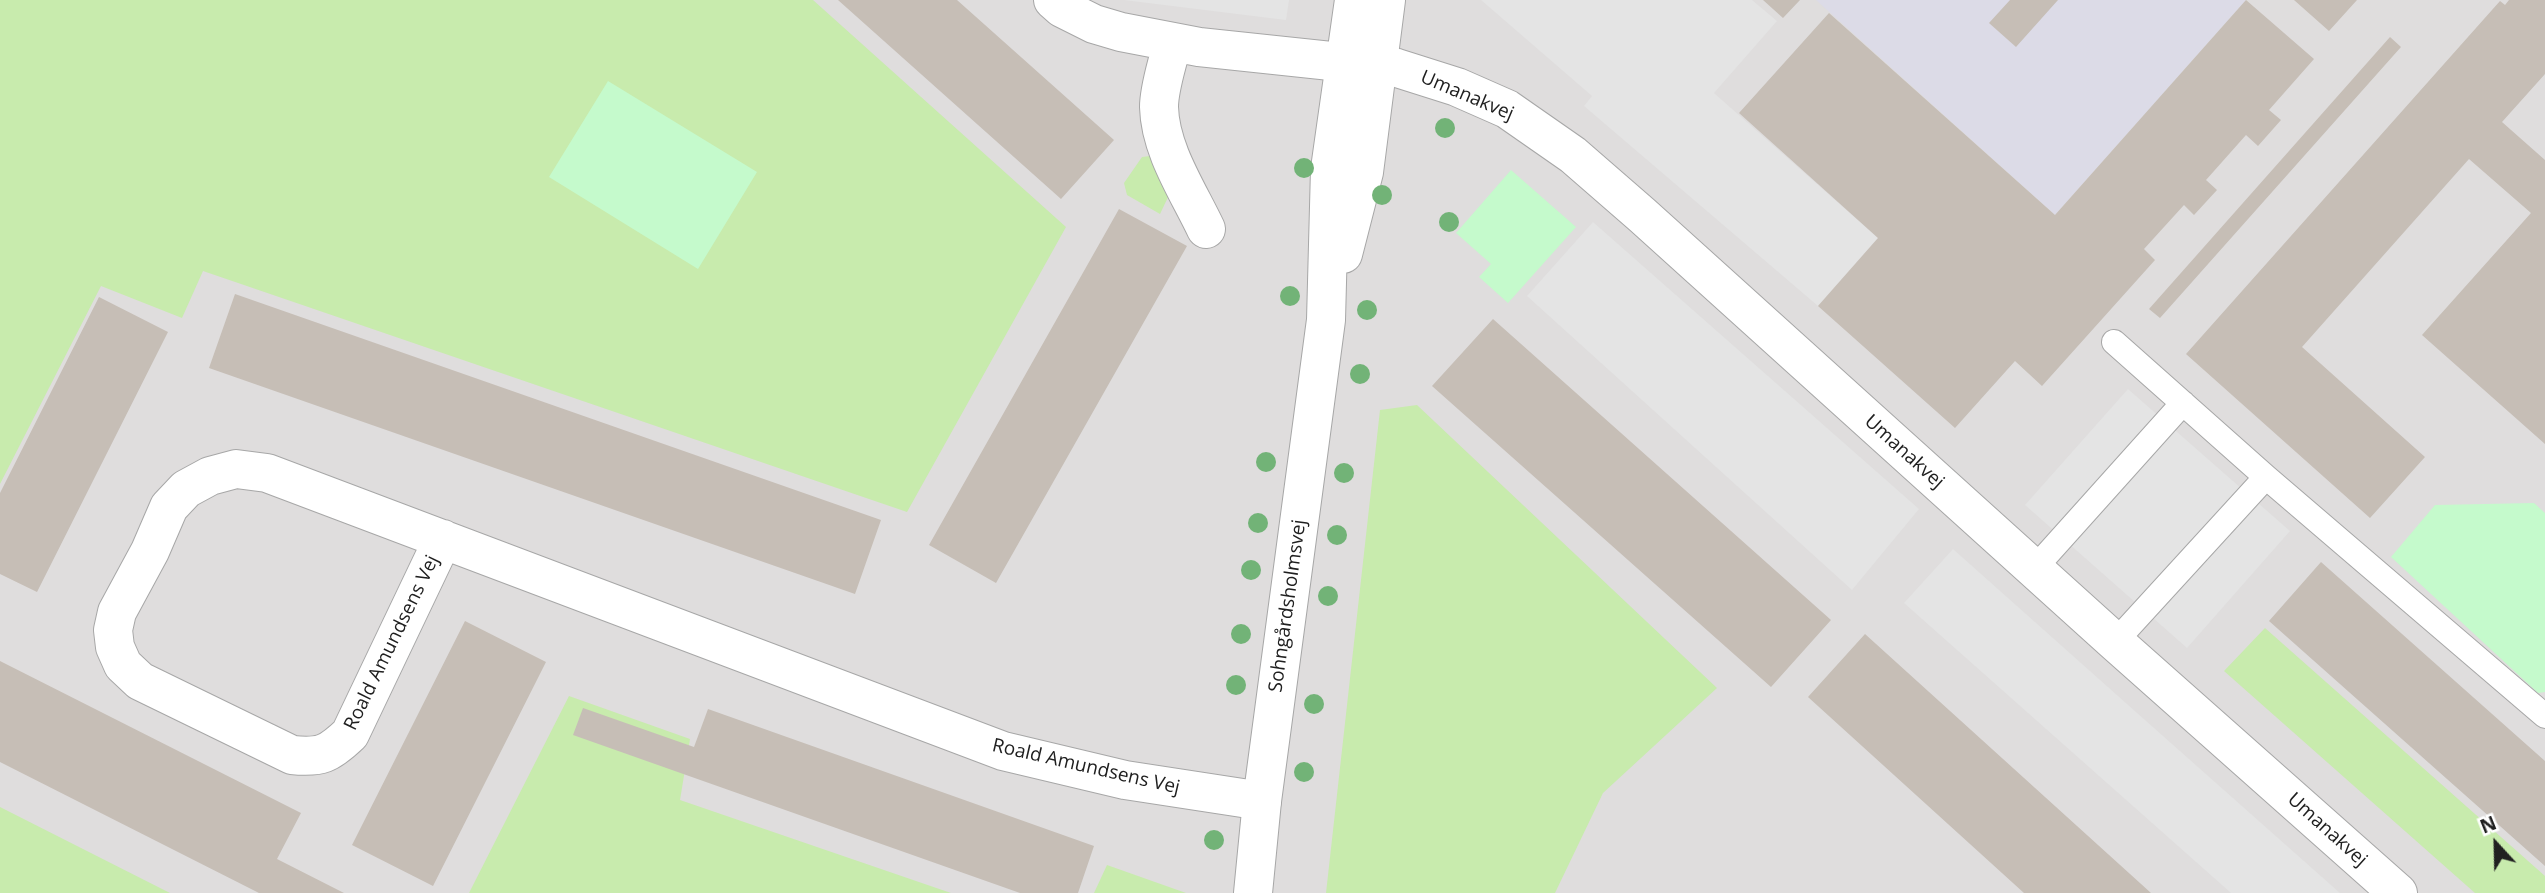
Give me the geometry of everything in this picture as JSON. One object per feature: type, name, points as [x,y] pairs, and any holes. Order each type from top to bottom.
[{"type":"street","name":"Umanakvej","points":[[1053,0],[1062,8],[1094,24],[1121,32],[1172,43],[1397,68],[1457,87],[1507,109],[1573,155],[2398,893]]},
{"type":"street","name":"Sohngårdsholmsvej","points":[[1354,0],[1361,65]]},
{"type":"street","name":"Sohngårdsholmsvej","points":[[1253,893],[1262,801],[1326,320],[1330,169],[1361,65],[1386,0]]},
{"type":"street","points":[[1172,43],[1159,106],[1166,145],[1206,229]]},
{"type":"street","name":"Roald Amundsens Vej","points":[[443,539],[350,734],[334,749],[314,757],[292,755],[140,681],[123,665],[115,647],[113,630],[117,612],[170,507],[186,489],[210,476],[236,469],[267,473],[443,539],[1003,751],[1125,780],[1262,801]]},
{"type":"lane","points":[[2114,341],[2266,477],[2545,716]]},
{"type":"lane","points":[[2034,569],[2183,403]]},
{"type":"lane","points":[[2115,642],[2266,477]]},
{"type":"shaded area","points":[[0,0],[2545,0],[2545,893],[0,893]]},
{"type":"shaded area","points":[[1124,0],[1289,0],[1286,20]]},
{"type":"shaded area","points":[[1481,0],[1752,0],[1777,21],[1714,93],[1878,238],[1818,306],[1584,106],[1592,96]]},
{"type":"shaded area","points":[[1816,0],[2246,0],[2055,215]]},
{"type":"shaded area","points":[[1593,222],[1919,509],[1852,590],[1527,296]]},
{"type":"shaded area","points":[[2128,389],[2290,531],[2187,648],[2025,505]]},
{"type":"shaded area","points":[[1953,549],[2340,893],[2231,893],[1904,603]]},
{"type":"green space","points":[[0,0],[813,0],[1066,227],[907,512],[203,271],[182,318],[101,286],[0,484]]},
{"type":"green space","points":[[608,81],[757,172],[698,269],[549,177]]},
{"type":"green space","points":[[1150,156],[1170,193],[1160,214],[1127,195],[1124,183],[1142,157]]},
{"type":"green space","points":[[1511,170],[1576,227],[1508,303],[1479,277],[1491,264],[1456,233]]},
{"type":"green space","points":[[1417,405],[1717,688],[1603,793],[1555,893],[1326,893],[1380,410]]},
{"type":"green space","points":[[2534,503],[2545,513],[2545,692],[2538,693],[2391,557],[2435,505]]},
{"type":"green space","points":[[2265,628],[2545,876],[2545,893],[2475,893],[2224,671]]},
{"type":"green space","points":[[569,696],[690,739],[680,800],[951,893],[469,893]]},
{"type":"green space","points":[[0,807],[170,893],[0,893]]},
{"type":"green space","points":[[1107,865],[1186,893],[1094,893]]},
{"type":"building","points":[[838,0],[957,0],[1114,140],[1061,199]]},
{"type":"building","points":[[1763,0],[1800,0],[1783,18]]},
{"type":"building","points":[[2010,0],[2058,0],[2016,47],[1989,23]]},
{"type":"building","points":[[2246,0],[2314,59],[2269,110],[2281,120],[2258,146],[2246,135],[2206,180],[2217,190],[2194,215],[2184,205],[2144,249],[2155,260],[2042,386],[2015,361],[1955,428],[1818,306],[1878,238],[1739,113],[1829,13],[2055,215]]},
{"type":"building","points":[[2294,0],[2357,0],[2329,31]]},
{"type":"building","points":[[2509,0],[2545,0],[2545,74],[2502,122],[2545,160],[2545,444],[2422,335],[2531,213],[2469,159],[2302,347],[2425,457],[2370,518],[2186,354],[2500,1],[2505,5]]},
{"type":"building","points":[[2390,37],[2401,47],[2160,318],[2149,309]]},
{"type":"building","points":[[1119,209],[1187,246],[996,583],[929,545]]},
{"type":"building","points":[[235,294],[881,520],[855,594],[209,368]]},
{"type":"building","points":[[99,297],[168,332],[37,592],[0,574],[0,493]]},
{"type":"building","points":[[1493,319],[1831,620],[1771,687],[1432,386]]},
{"type":"building","points":[[2321,562],[2545,761],[2545,866],[2269,621]]},
{"type":"building","points":[[465,621],[546,662],[433,886],[352,845]]},
{"type":"building","points":[[1865,634],[2151,893],[2024,893],[1808,697]]},
{"type":"building","points":[[0,661],[301,813],[277,859],[344,893],[259,893],[0,762]]},
{"type":"building","points":[[583,708],[694,747],[708,709],[1094,846],[1078,893],[1020,893],[573,735]]}]
